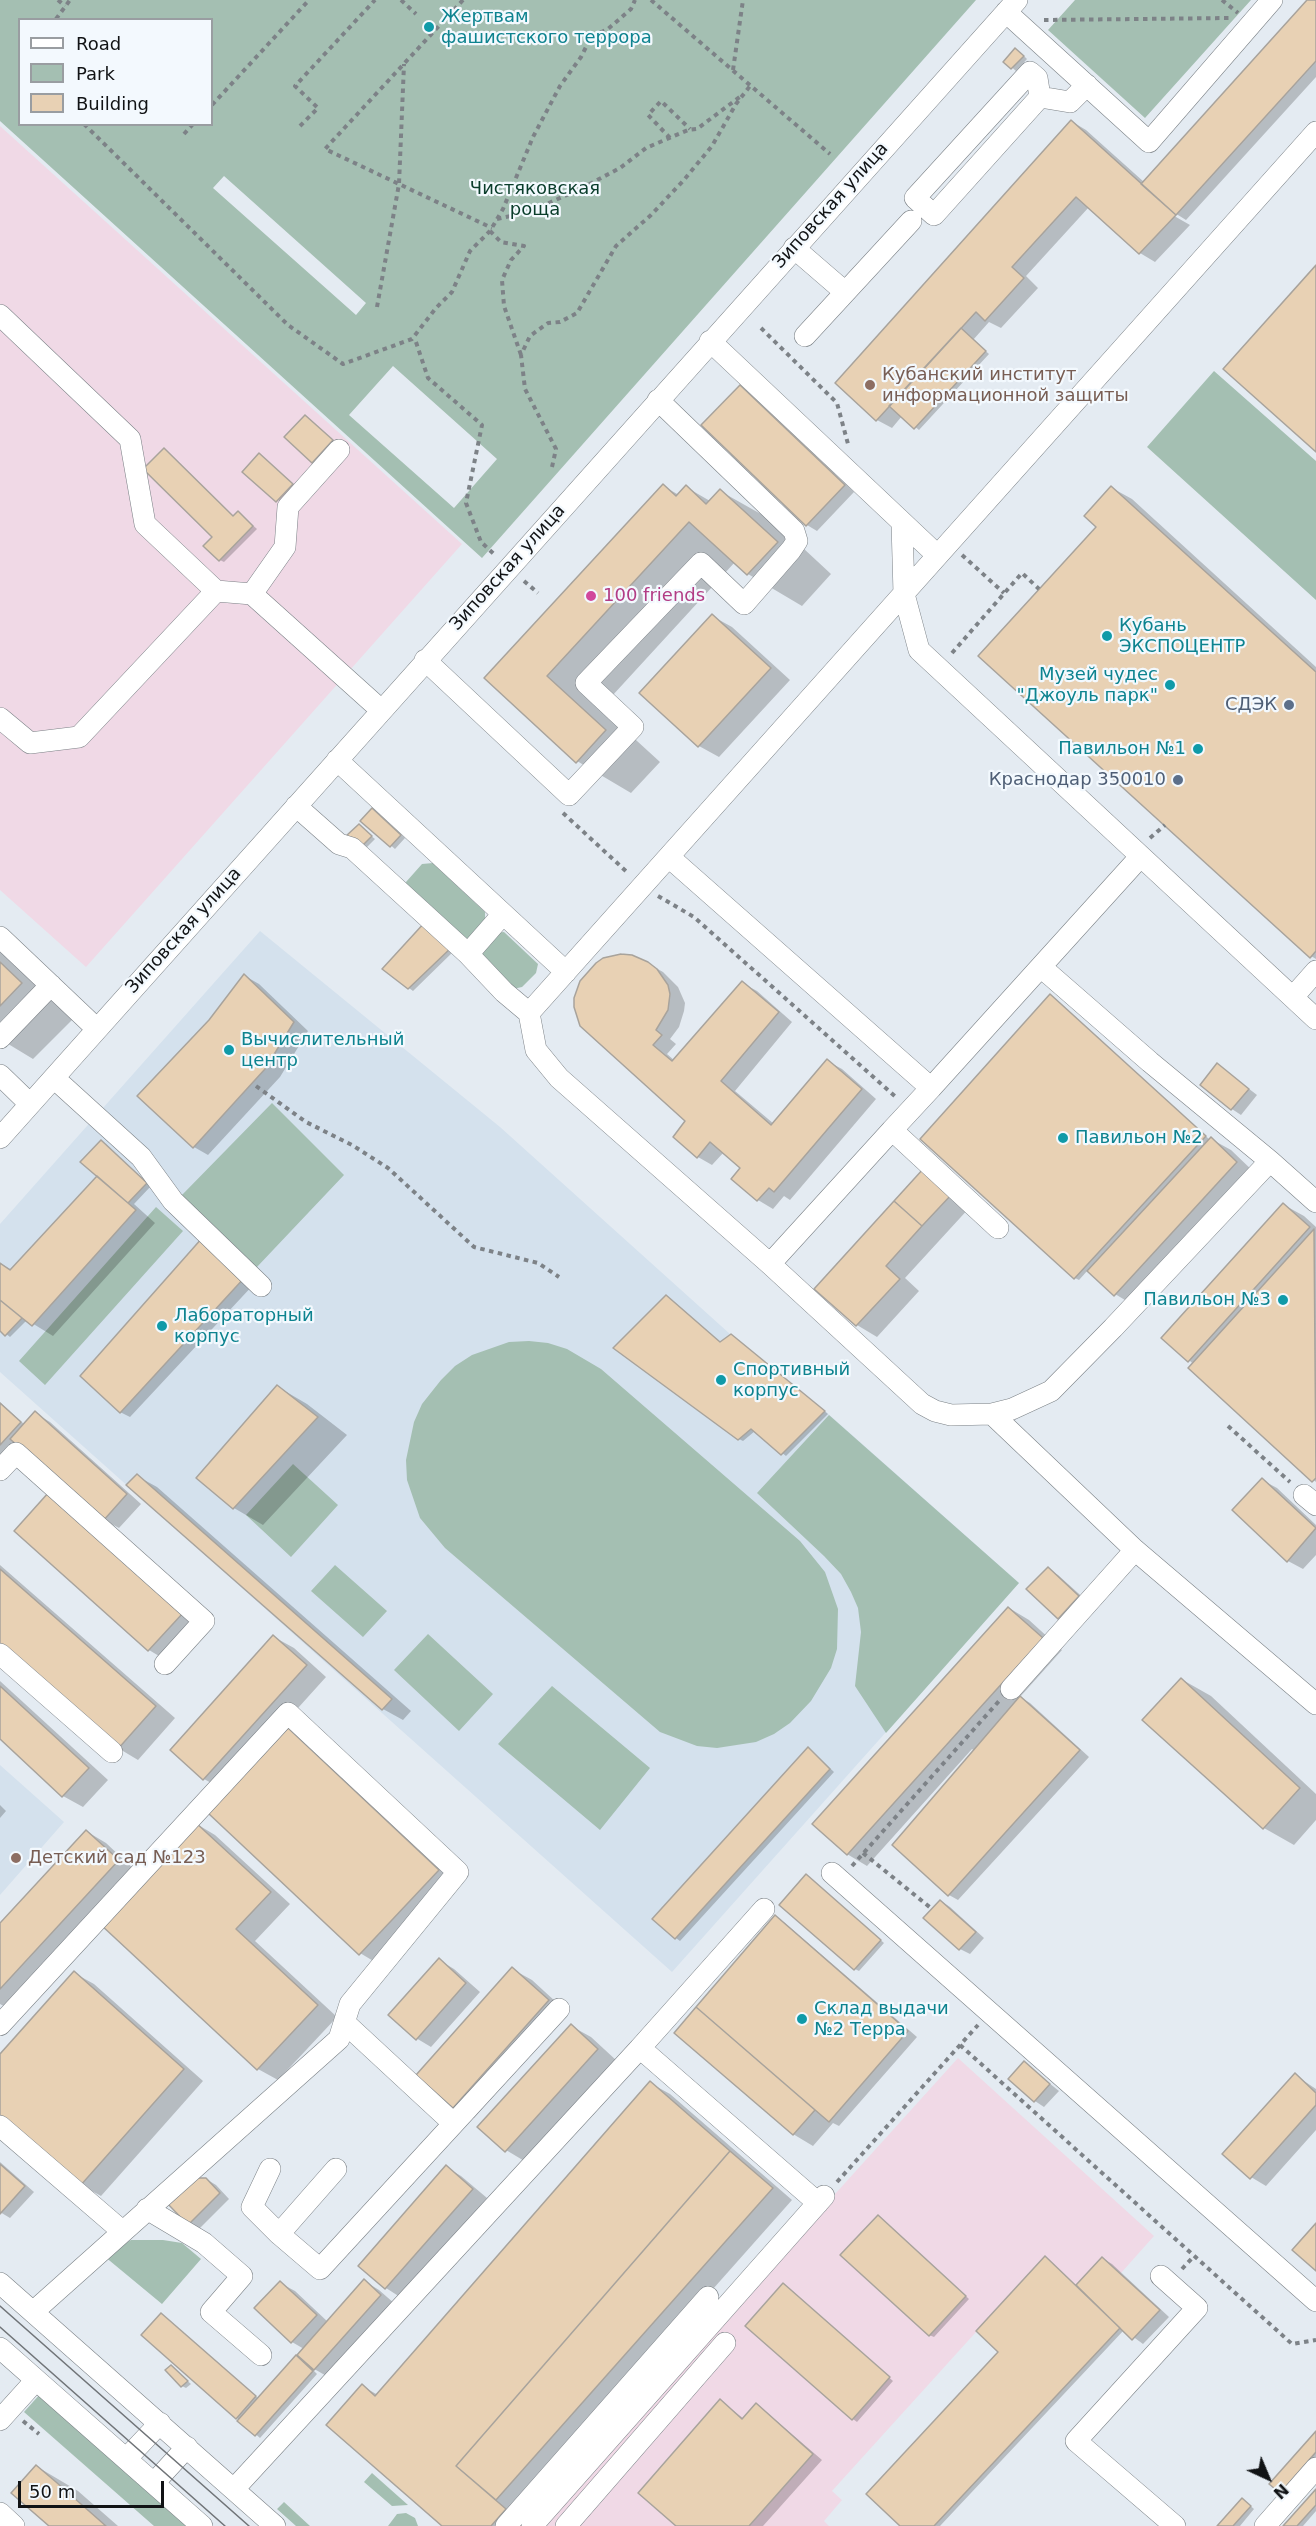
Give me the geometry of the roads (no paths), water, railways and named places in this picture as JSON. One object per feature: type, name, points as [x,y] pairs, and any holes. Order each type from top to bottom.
[{"type":"street","points":[[1011,6],[1087,85],[1149,142],[1272,0]]},
{"type":"street","name":"Зиповская улица","points":[[0,1138],[710,340],[1011,6]]},
{"type":"street","points":[[1030,72],[1036,78],[1040,97],[934,215],[915,198],[1030,72]]},
{"type":"street","points":[[1040,97],[1070,102],[1087,85]]},
{"type":"street","points":[[529,1013],[1316,132]]},
{"type":"street","points":[[805,336],[911,221]]},
{"type":"street","points":[[794,248],[845,292]]},
{"type":"street","points":[[0,315],[130,440],[145,524],[216,591],[252,594],[381,710]]},
{"type":"street","points":[[710,340],[902,523],[943,549]]},
{"type":"street","points":[[425,660],[569,795],[633,727],[586,683],[701,563],[744,604],[791,550],[796,541],[794,531],[658,400]]},
{"type":"street","points":[[252,594],[285,547],[288,507],[339,450]]},
{"type":"street","points":[[902,523],[904,594],[919,651],[1146,853],[1316,1018]]},
{"type":"street","points":[[0,718],[30,742],[79,737],[216,591]]},
{"type":"street","points":[[337,760],[566,972]]},
{"type":"street","points":[[296,806],[339,844],[352,848],[529,1013],[536,1050],[559,1078],[770,1264],[922,1404],[935,1411],[951,1415],[992,1414],[1012,1409],[1051,1391],[1270,1161]]},
{"type":"street","points":[[770,1264],[1146,853]]},
{"type":"street","points":[[669,856],[931,1088]]},
{"type":"street","points":[[468,954],[503,914]]},
{"type":"street","points":[[0,937],[97,1029]]},
{"type":"street","points":[[1041,967],[1316,1202]]},
{"type":"street","points":[[1293,997],[1316,971]]},
{"type":"street","points":[[0,1038],[51,986]]},
{"type":"street","points":[[0,1075],[30,1104]]},
{"type":"street","points":[[54,1078],[141,1157],[173,1201],[261,1286]]},
{"type":"street","points":[[892,1130],[998,1228]]},
{"type":"street","points":[[992,1414],[1134,1550],[1316,1704]]},
{"type":"street","points":[[0,1470],[16,1453],[204,1621],[165,1664]]},
{"type":"street","points":[[1011,1689],[1134,1550]]},
{"type":"street","points":[[0,1654],[112,1752]]},
{"type":"street","points":[[0,2025],[288,1713],[458,1872],[351,2004],[339,2038],[33,2312]]},
{"type":"street","points":[[836,1876],[1316,2301]]},
{"type":"street","points":[[234,2489],[640,2048],[764,1909]]},
{"type":"street","points":[[270,2169],[252,2207],[320,2269],[559,2009]]},
{"type":"street","points":[[345,2023],[453,2123]]},
{"type":"street","points":[[532,2526],[821,2200],[640,2048]]},
{"type":"street","points":[[0,2126],[122,2231]]},
{"type":"street","points":[[279,2234],[336,2169]]},
{"type":"street","points":[[147,2209],[204,2243],[242,2276],[211,2312],[261,2355]]},
{"type":"street","points":[[1161,2276],[1197,2308],[1076,2441],[1175,2526]]},
{"type":"street","points":[[0,2283],[275,2526]]},
{"type":"street","points":[[506,2526],[708,2296]]},
{"type":"street","points":[[566,2526],[725,2343]]},
{"type":"street","points":[[0,2348],[202,2526]]},
{"type":"street","points":[[0,2420],[36,2380]]},
{"type":"street","points":[[126,2459],[160,2423]]},
{"type":"street","points":[[154,2483],[187,2447]]},
{"type":"street","points":[[1265,2526],[1316,2468]]},
{"type":"street","points":[[0,2513],[14,2526]]},
{"type":"tram line","points":[[0,2306],[249,2526]]},
{"type":"tram line","points":[[0,2327],[225,2526]]},
{"type":"place","name":"Жертвам фашистского террора","points":[[429,27]]},
{"type":"place","name":"Кубанский институт информационной защиты","points":[[870,385]]},
{"type":"place","name":"100 friends","points":[[591,596]]},
{"type":"place","name":"Кубань ЭКСПОЦЕНТР","points":[[1107,636]]},
{"type":"place","name":"Музей чудес \"Джоуль парк\"","points":[[1170,685]]},
{"type":"place","name":"СДЭК","points":[[1289,705]]},
{"type":"place","name":"Павильон №1","points":[[1198,749]]},
{"type":"place","name":"Краснодар 350010","points":[[1178,780]]},
{"type":"place","name":"Вычислительный центр","points":[[229,1050]]},
{"type":"place","name":"Павильон №2","points":[[1063,1138]]},
{"type":"place","name":"Павильон №3","points":[[1283,1300]]},
{"type":"place","name":"Лабораторный корпус","points":[[162,1326]]},
{"type":"place","name":"Спортивный корпус","points":[[721,1380]]},
{"type":"place","name":"Детский сад №123","points":[[16,1858]]},
{"type":"place","name":"Склад выдачи №2 Терра","points":[[802,2019]]},
{"type":"park label","name":"Чистяковская роща","points":[[535,199]]}]
